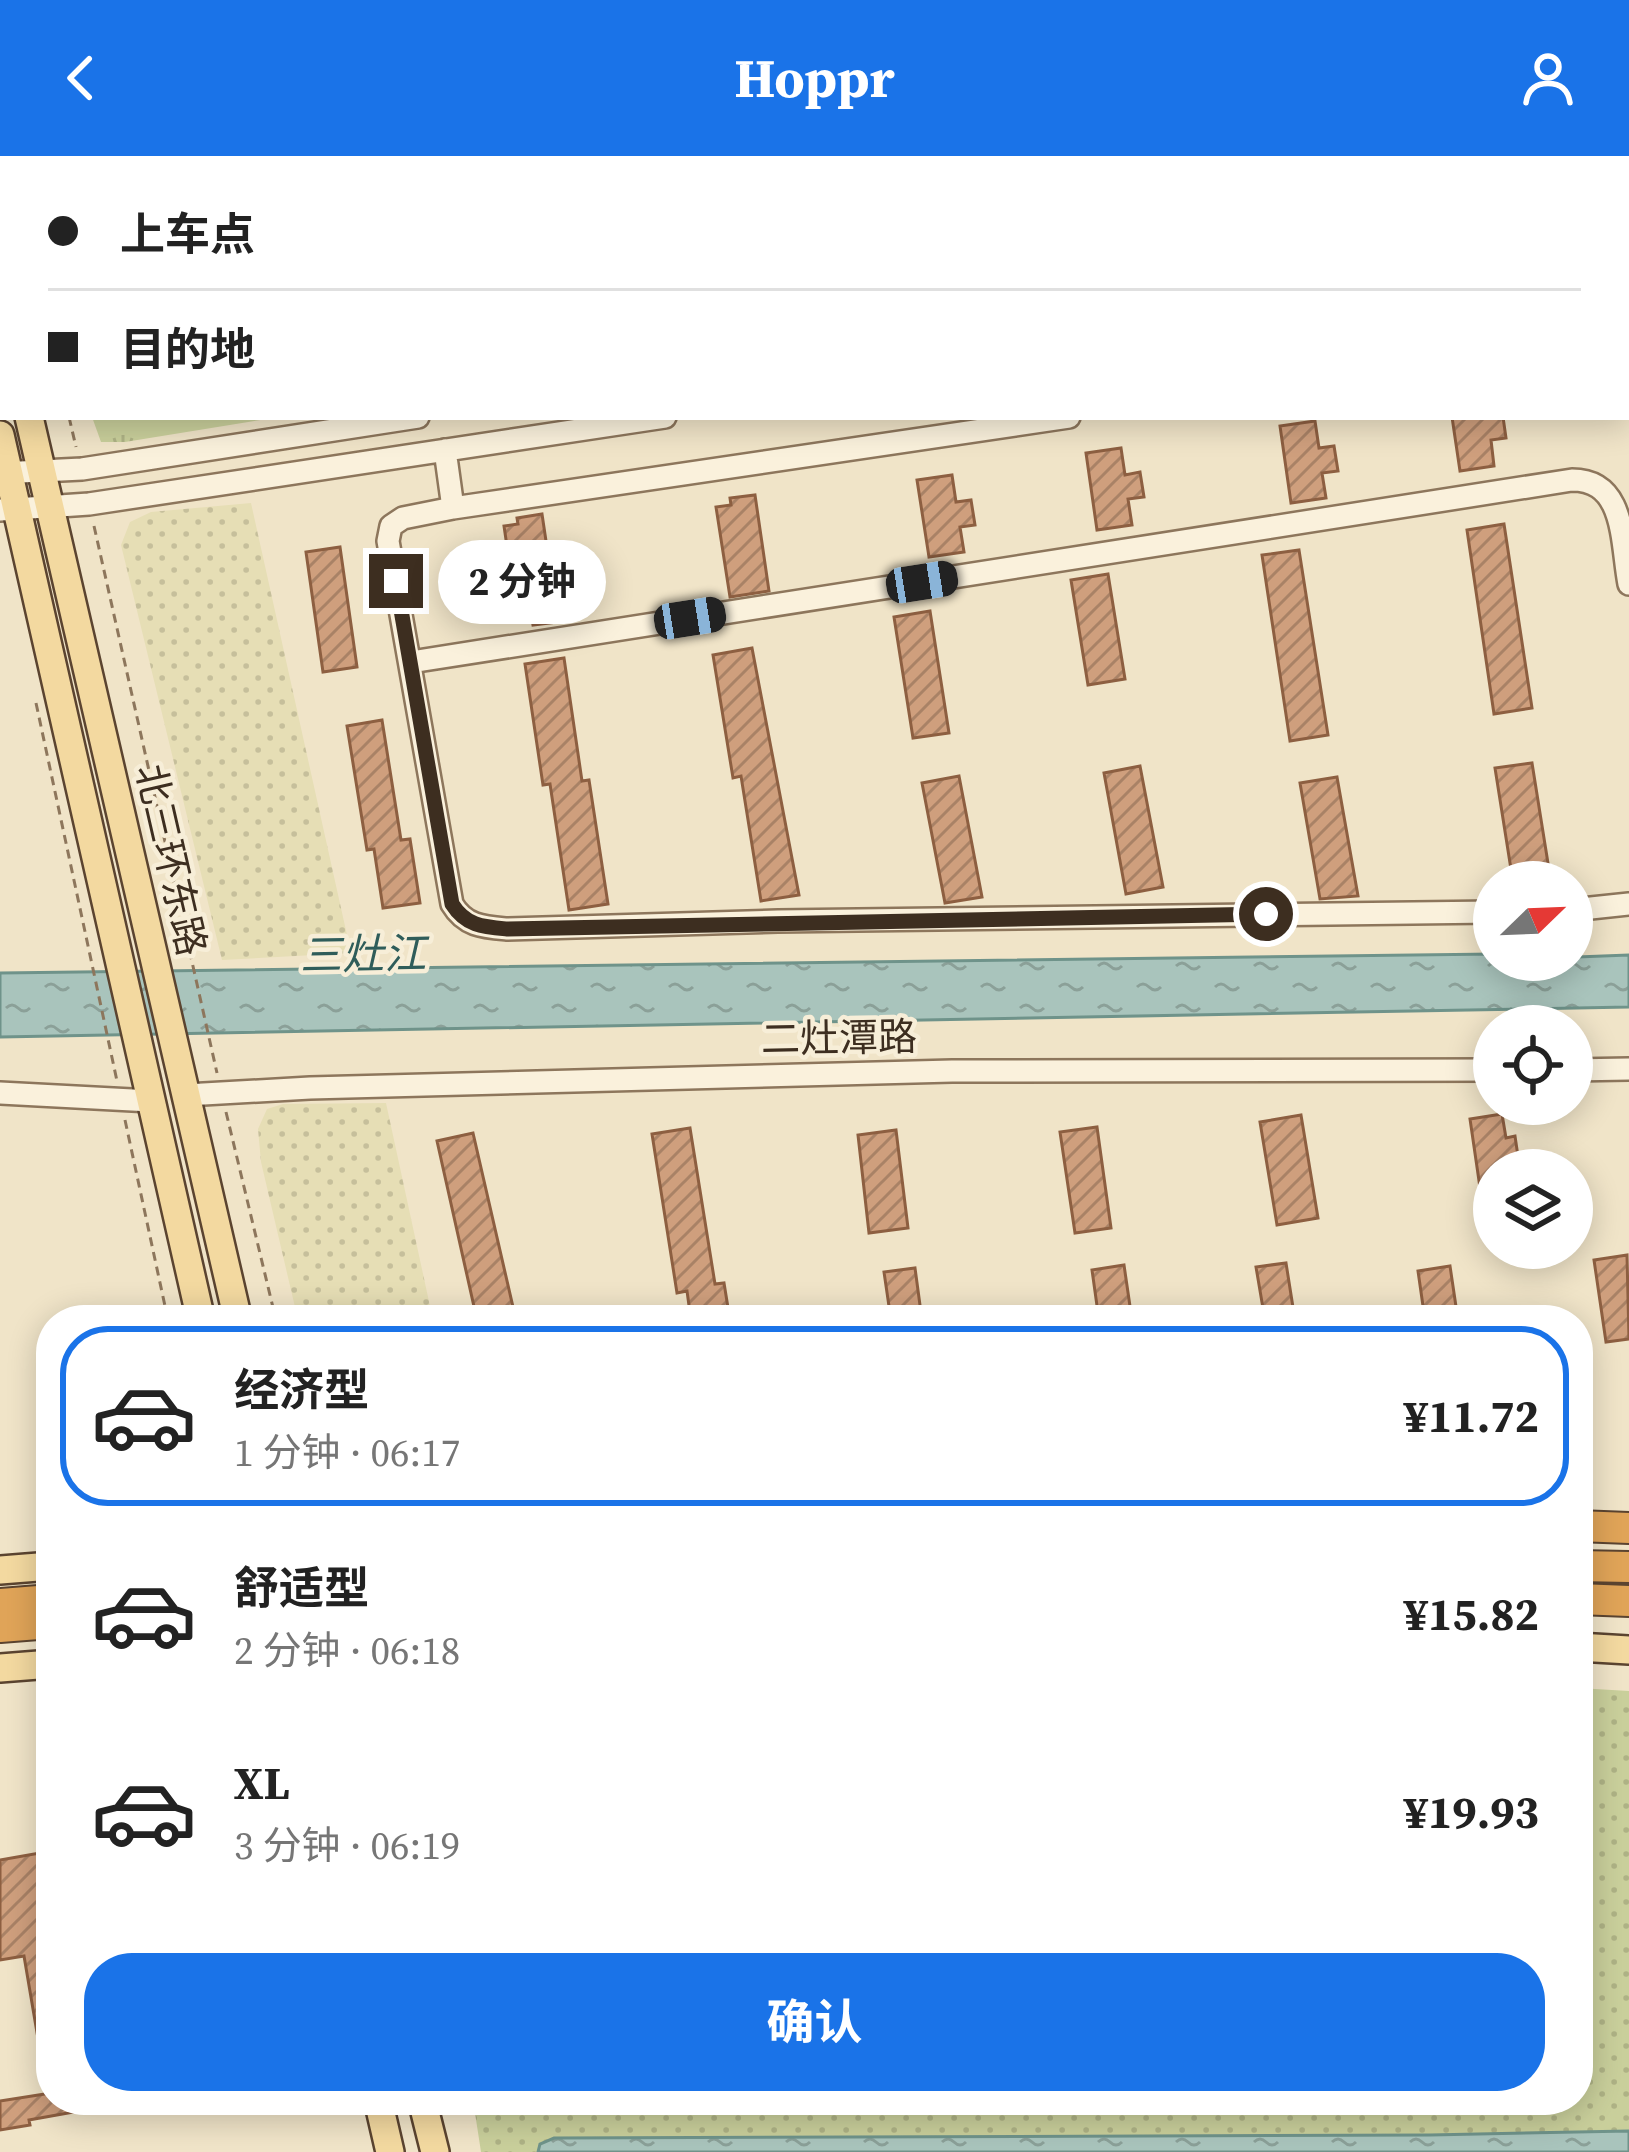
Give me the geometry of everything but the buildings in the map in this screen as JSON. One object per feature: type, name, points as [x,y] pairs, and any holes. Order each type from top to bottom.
[{"type":"highway","points":[[1593,1527],[1629,1528]]},
{"type":"highway","points":[[1593,1566],[1629,1567]]},
{"type":"highway","points":[[1593,1600],[1624,1601]]},
{"type":"highway","points":[[0,1604],[36,1601]]},
{"type":"highway","points":[[1593,1608],[1624,1601]]},
{"type":"highway","points":[[0,1627],[36,1623]]},
{"type":"main road","name":"北三环东路","points":[[29,420],[235,1305]]},
{"type":"main road","name":"北三环东路","points":[[0,434],[9,511],[198,1305]]},
{"type":"main road","points":[[1593,1541],[1629,1543]]},
{"type":"main road","points":[[0,1570],[36,1567]]},
{"type":"main road","points":[[1593,1648],[1629,1649]]},
{"type":"main road","points":[[0,1668],[36,1665]]},
{"type":"main road","points":[[381,2115],[390,2152]]},
{"type":"main road","points":[[426,2115],[435,2152]]},
{"type":"street","points":[[4,473],[82,469],[399,420]]},
{"type":"street","points":[[9,511],[89,504],[645,420]]},
{"type":"street","points":[[1049,420],[453,508],[403,518],[392,526],[388,541],[452,904],[459,916],[476,926],[507,929],[1473,912]]},
{"type":"street","points":[[445,450],[453,508]]},
{"type":"street","points":[[411,662],[1572,480],[1589,480],[1606,489],[1614,501],[1629,584]]},
{"type":"street","points":[[1593,908],[1629,904]]},
{"type":"street","points":[[1593,1070],[1629,1069]]},
{"type":"street","name":"二灶潭路","points":[[186,1095],[952,1071],[1473,1070]]},
{"type":"street","points":[[0,1093],[152,1101]]},
{"type":"path","points":[[70,420],[82,469]]},
{"type":"path","points":[[89,504],[272,1305]]},
{"type":"path","points":[[34,698],[118,1090]]},
{"type":"path","points":[[123,1113],[165,1305]]},
{"type":"shaded area","points":[[251,503],[351,953],[222,960],[121,545],[130,522],[151,512]]},
{"type":"shaded area","points":[[386,1103],[430,1305],[294,1305],[261,1162],[258,1129],[267,1109],[283,1104]]},
{"type":"green space","points":[[93,420],[261,420],[125,442],[101,442]]},
{"type":"green space","points":[[1593,1689],[1629,1691],[1629,2152],[481,2152],[475,2115],[1593,2115]]},
{"type":"water","points":[[1473,954],[1473,981],[1593,981],[1593,956],[1629,955],[1629,1007],[1473,1005],[1473,1010],[0,1037],[0,973]]},
{"type":"water","points":[[1629,2131],[1629,2152],[538,2152],[540,2144],[554,2138]]},
{"type":"route","points":[[396,581],[452,904],[459,916],[476,926],[1266,914]]},
{"type":"water label","name":"三灶江","points":[[363,954]]}]
